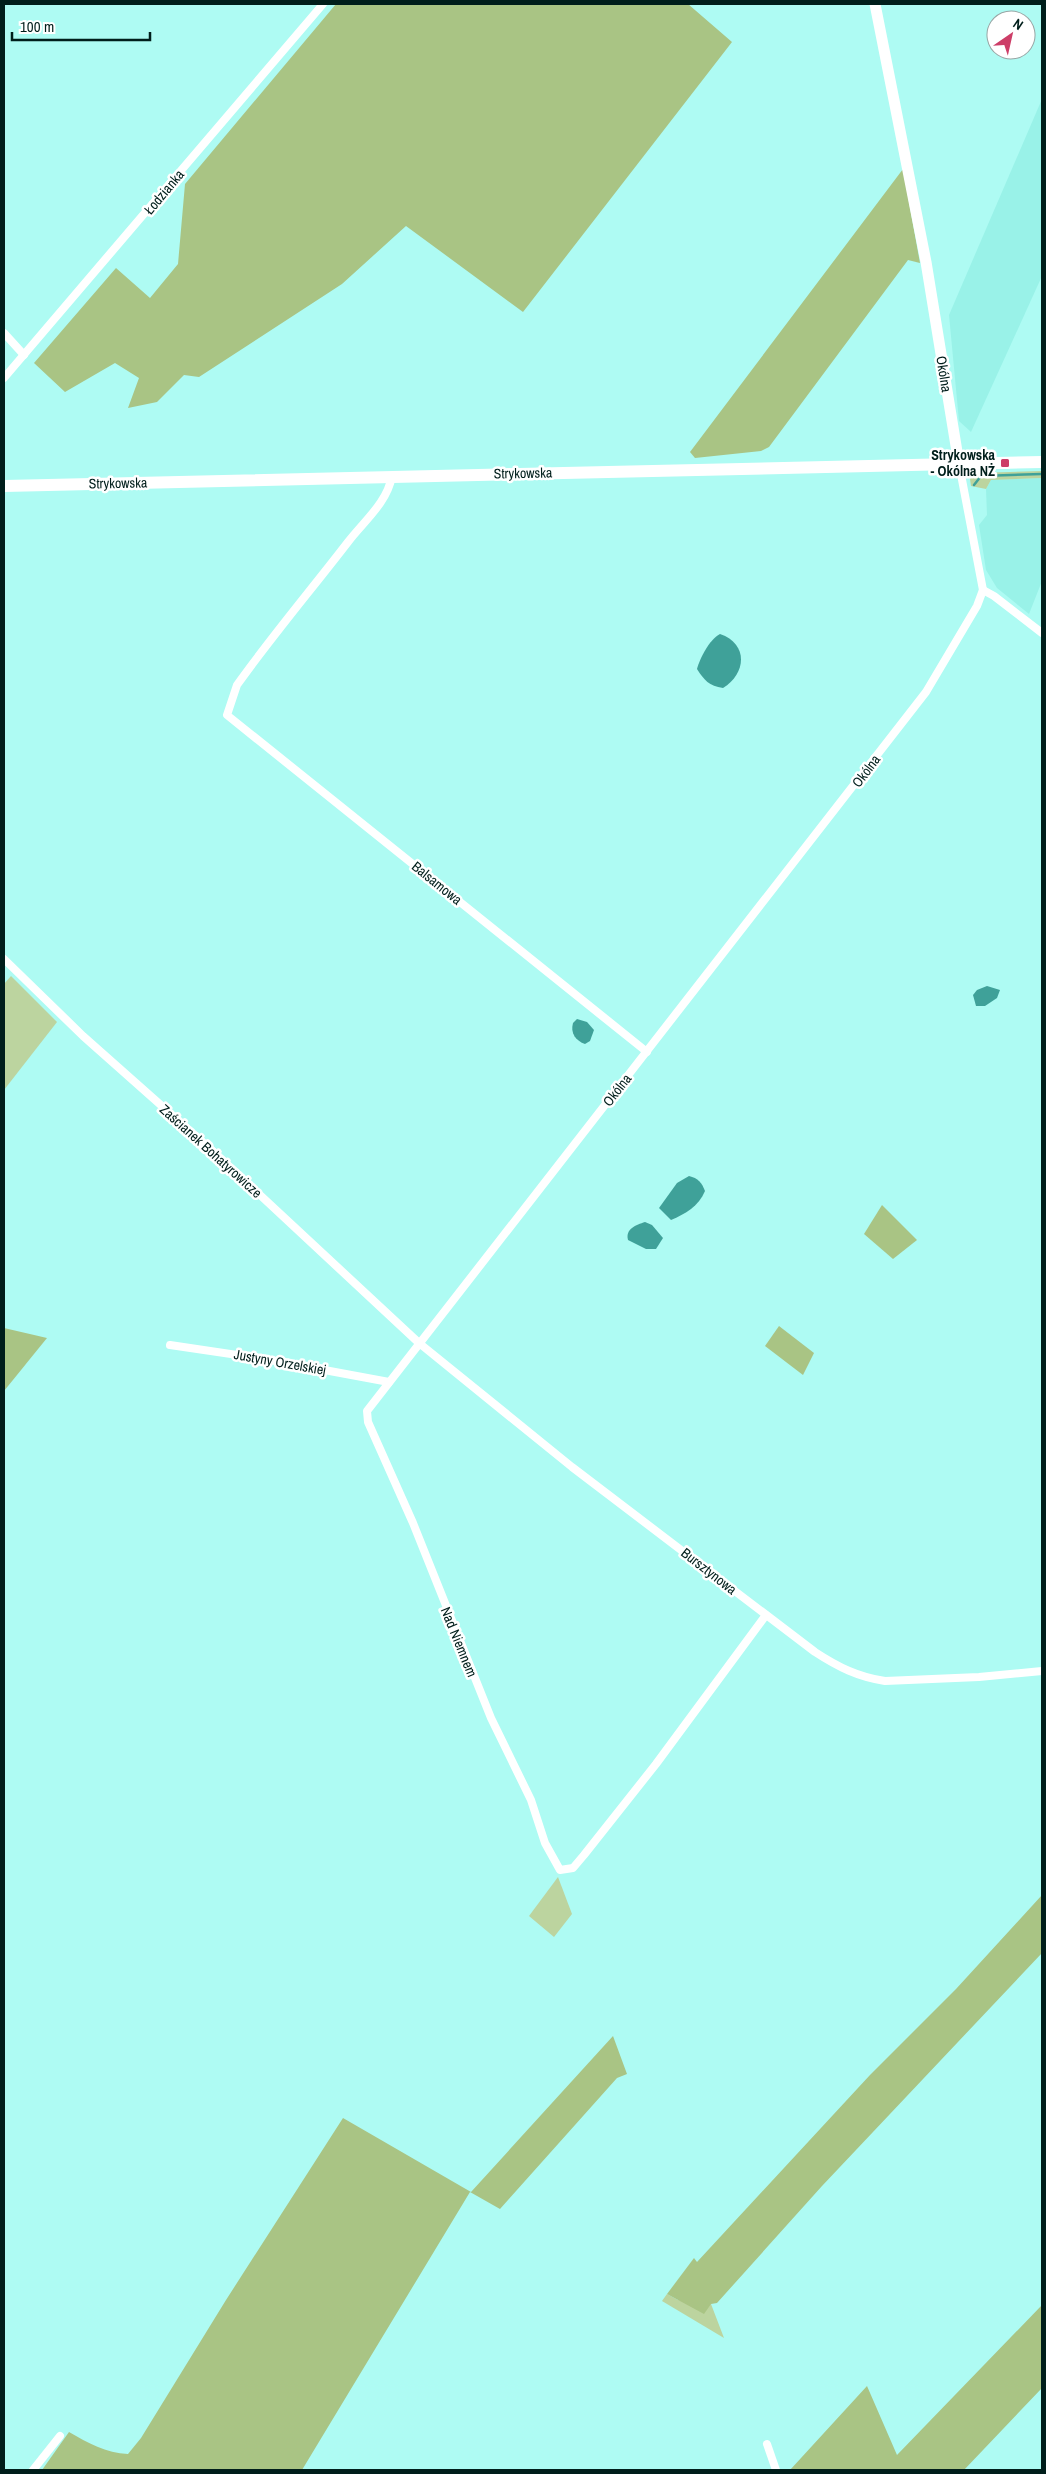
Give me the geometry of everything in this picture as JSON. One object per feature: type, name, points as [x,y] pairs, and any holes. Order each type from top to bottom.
[{"type":"main road","name":"Strykowska","points":[[4,486],[1042,462]]},
{"type":"street","name":"Łodzianka","points":[[4,378],[323,4]]},
{"type":"street","name":"Okólna","points":[[367,1411],[926,692],[977,606],[983,590],[959,464],[926,262],[875,4]]},
{"type":"street","points":[[4,333],[24,355]]},
{"type":"street","name":"Balsamowa","points":[[392,476],[383,501],[354,534],[237,685],[227,715],[647,1052]]},
{"type":"street","points":[[983,590],[1042,632]]},
{"type":"street","name":"Zaścianek Bohatyrowicze","points":[[4,959],[83,1036],[216,1154],[419,1343]]},
{"type":"street","name":"Bursztynowa","points":[[419,1343],[572,1467],[766,1615],[845,1671],[870,1679],[885,1681],[939,1680],[1042,1671]]},
{"type":"street","name":"Justyny Orzelskiej","points":[[170,1345],[265,1358],[389,1382]]},
{"type":"street","name":"Nad Niemnem","points":[[367,1411],[368,1422],[413,1523],[487,1709],[531,1800],[545,1843],[560,1870],[573,1868],[584,1855],[656,1764],[766,1615]]},
{"type":"street","points":[[32,2470],[60,2436]]},
{"type":"street","points":[[766,2444],[776,2470]]},
{"type":"shaded area","points":[[336,4],[688,4],[732,42],[523,312],[406,226],[342,284],[199,377],[184,375],[157,402],[128,408],[139,378],[115,363],[65,392],[34,363],[116,268],[150,298],[178,264],[185,184]]},
{"type":"shaded area","points":[[1042,99],[1042,276],[971,432],[959,421],[949,315]]},
{"type":"shaded area","points":[[903,169],[920,263],[908,260],[769,447],[761,451],[695,458],[690,452]]},
{"type":"shaded area","points":[[1042,471],[1042,478],[991,480],[986,489],[971,486],[970,479],[976,473]]},
{"type":"shaded area","points":[[1042,478],[1042,581],[1029,614],[997,588],[986,570],[979,525],[987,515],[986,489],[991,480]]},
{"type":"shaded area","points":[[11,976],[57,1022],[4,1090],[4,984]]},
{"type":"shaded area","points":[[882,1205],[917,1240],[893,1259],[864,1234]]},
{"type":"shaded area","points":[[779,1326],[814,1353],[803,1375],[765,1346]]},
{"type":"shaded area","points":[[4,1328],[47,1338],[4,1391]]},
{"type":"shaded area","points":[[558,1877],[572,1914],[554,1937],[529,1916]]},
{"type":"shaded area","points":[[1042,1895],[1042,1953],[822,2186],[717,2303],[711,2304],[704,2314],[667,2294],[694,2258],[697,2262],[870,2075],[956,1989]]},
{"type":"shaded area","points":[[613,2036],[627,2074],[617,2078],[500,2209],[470,2192],[302,2470],[42,2470],[69,2432],[105,2450],[128,2454],[141,2438],[226,2300],[343,2118],[471,2192]]},
{"type":"shaded area","points":[[667,2294],[678,2300],[711,2304],[724,2338],[662,2301]]},
{"type":"shaded area","points":[[1042,2305],[1042,2388],[964,2470],[790,2470],[867,2386],[897,2455]]},
{"type":"water","points":[[720,634],[736,645],[740,652],[741,660],[736,675],[723,688],[707,682],[697,669],[712,640]]},
{"type":"water","points":[[987,986],[1000,990],[997,998],[985,1006],[976,1006],[973,995],[977,990]]},
{"type":"water","points":[[577,1019],[587,1022],[594,1030],[590,1041],[585,1044],[576,1039],[573,1033],[573,1023]]},
{"type":"water","points":[[689,1176],[699,1181],[705,1191],[691,1209],[671,1220],[659,1208],[677,1183]]},
{"type":"water","points":[[645,1222],[652,1225],[663,1238],[656,1249],[646,1249],[628,1240],[627,1236],[630,1230]]},
{"type":"waterway","points":[[974,485],[981,476],[1042,474]]},
{"type":"place","name":"Strykowska - Okólna NŻ","points":[[1005,463]]}]
